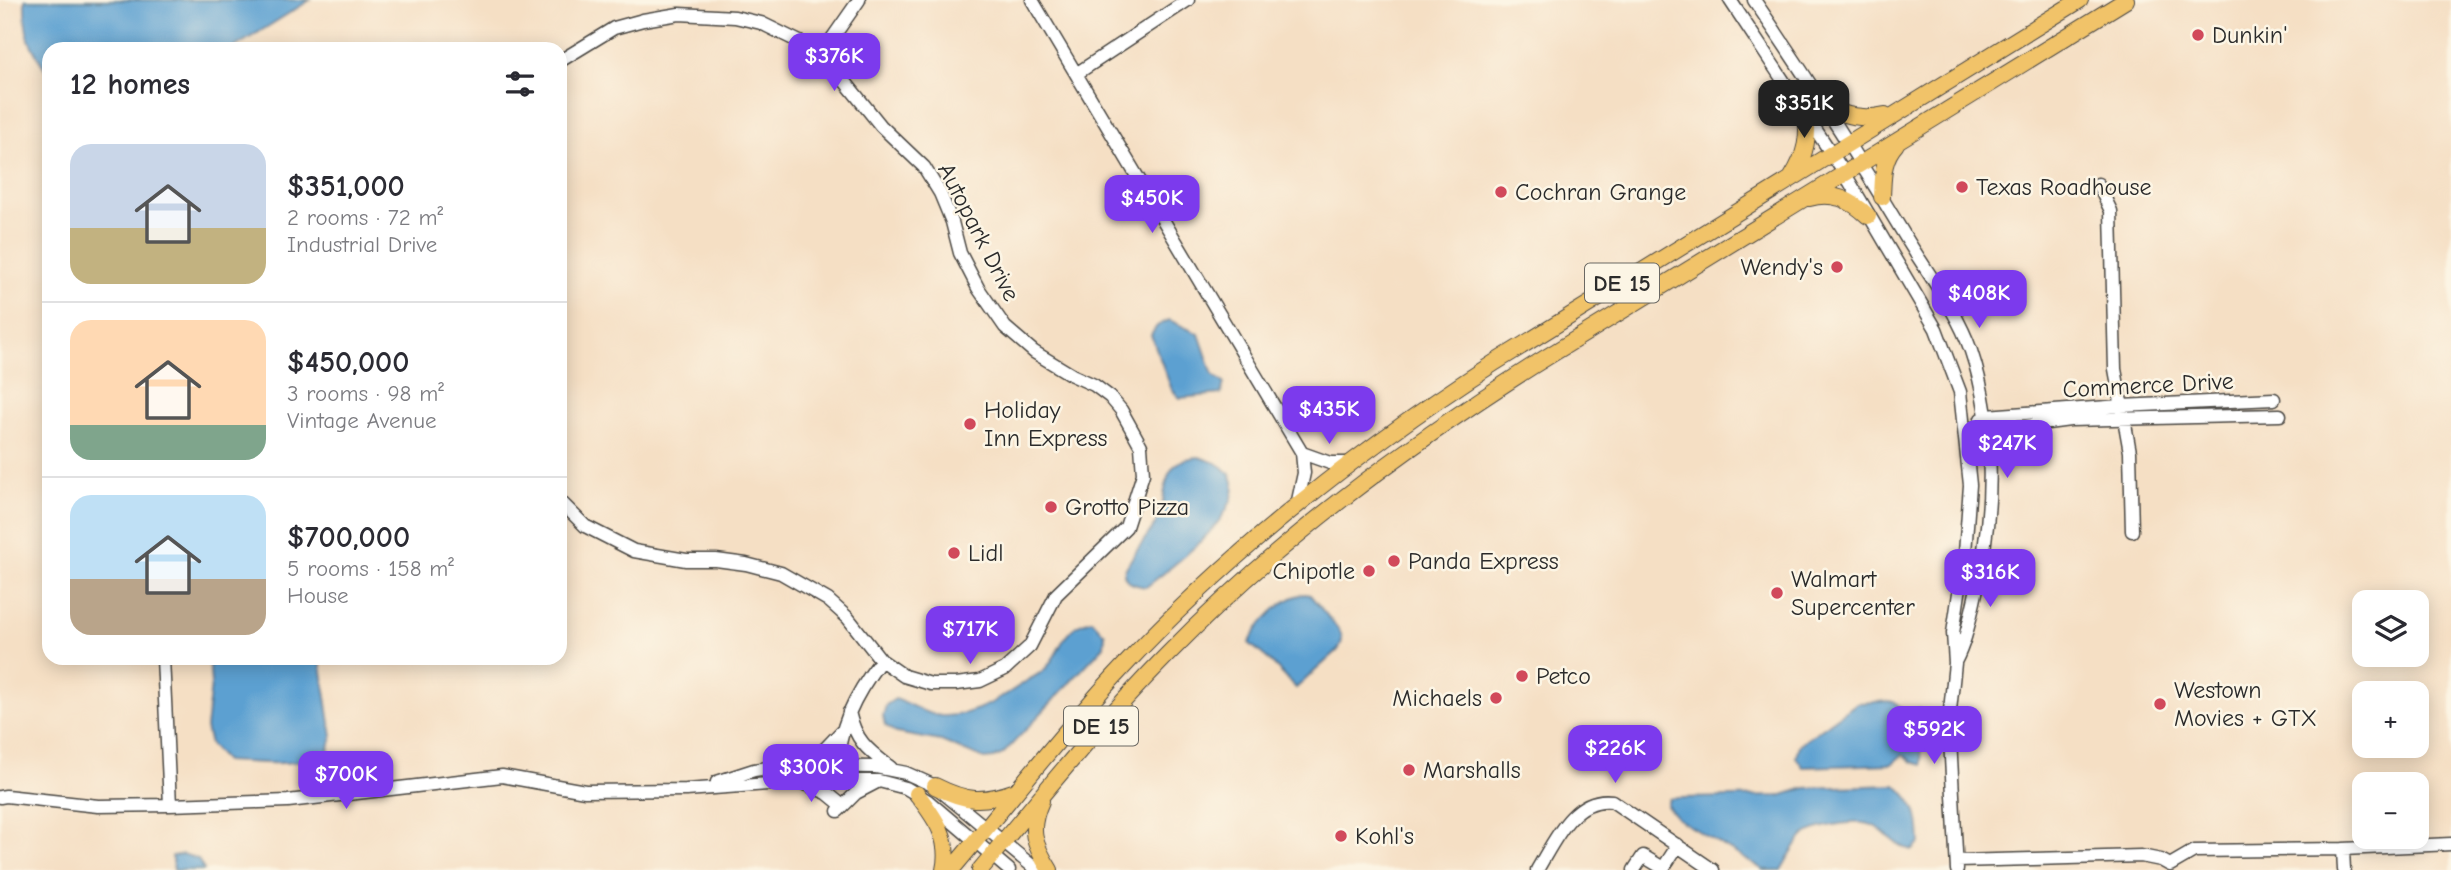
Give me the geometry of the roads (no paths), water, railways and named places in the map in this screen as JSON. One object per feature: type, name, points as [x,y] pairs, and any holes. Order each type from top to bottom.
[{"type":"main road","name":"DE 15","points":[[951,870],[1122,668],[1211,580],[1350,463],[1424,408],[1494,363],[2080,0]]},
{"type":"main road","name":"DE 15","points":[[980,870],[1126,698],[1214,609],[1281,549],[1372,475],[1495,390],[2126,0]]},
{"type":"main road","points":[[1826,107],[1848,116],[1868,119],[1898,112]]},
{"type":"main road","points":[[1791,179],[1801,163],[1805,149],[1808,127],[1805,110]]},
{"type":"main road","points":[[1882,197],[1884,165],[1889,151],[1898,141]]},
{"type":"main road","points":[[1800,201],[1817,196],[1833,196],[1852,201],[1868,216]]},
{"type":"main road","points":[[935,786],[959,797],[977,800],[995,799],[1018,790]]},
{"type":"main road","points":[[1046,790],[1035,819],[1034,837],[1040,857],[1049,870]]},
{"type":"main road","points":[[917,794],[937,820],[944,835],[944,870]]},
{"type":"street","points":[[822,53],[859,0]]},
{"type":"street","points":[[1032,0],[1301,453],[1304,473],[1297,505]]},
{"type":"street","points":[[1076,74],[1188,0]]},
{"type":"street","points":[[1730,0],[1832,153],[1936,329],[1960,392],[1970,485],[1965,552],[1953,633],[1955,663],[1949,720],[1957,866],[2052,864],[2141,856],[2161,860],[2171,868],[2194,851],[2451,844]]},
{"type":"street","points":[[1754,0],[1826,107],[1946,299],[1970,350],[1986,416],[1990,483],[1979,580],[1965,643],[1955,663]]},
{"type":"street","name":"Autopark Drive","points":[[567,57],[614,28],[680,14],[735,17],[761,23],[822,53],[881,126],[924,167],[940,192],[960,253],[978,288],[1005,327],[1034,352],[1072,376],[1094,385],[1121,410],[1140,446],[1143,474],[1126,527],[1056,595],[1030,646],[1005,669],[980,681],[931,684],[904,676],[881,660],[848,618],[828,600],[792,578],[746,564],[674,559],[634,551],[585,526],[567,508]]},
{"type":"street","points":[[2098,184],[2111,211],[2116,369],[2130,452],[2132,531]]},
{"type":"street","name":"Commerce Drive","points":[[1965,427],[1987,431],[2122,412],[2274,399]]},
{"type":"street","name":"Commerce Drive","points":[[1965,427],[1986,416],[2122,412],[2280,415]]},
{"type":"street","points":[[1301,453],[1330,463],[1350,463]]},
{"type":"street","points":[[837,780],[849,712],[860,688],[881,660]]},
{"type":"street","points":[[163,665],[170,805]]},
{"type":"street","points":[[849,712],[853,732],[864,746],[894,770]]},
{"type":"street","points":[[799,766],[821,753],[844,730]]},
{"type":"street","points":[[686,790],[754,770],[838,765],[894,770],[935,786],[981,835],[998,849],[1037,870]]},
{"type":"street","points":[[0,797],[98,806],[288,801],[502,776],[585,791],[686,790],[800,781],[879,781],[917,794],[981,835]]},
{"type":"street","points":[[800,781],[827,793],[838,806],[879,781]]},
{"type":"street","points":[[1537,870],[1565,825],[1579,810],[1599,799],[1612,801],[1713,870]]},
{"type":"street","points":[[1634,870],[1643,856],[1662,869],[1678,845]]},
{"type":"street","points":[[998,849],[1009,870]]},
{"type":"street","points":[[2343,849],[2344,870]]},
{"type":"water","points":[[25,0],[310,0],[243,42],[42,42],[42,63],[29,40]]},
{"type":"water","points":[[1169,320],[1199,334],[1213,375],[1224,383],[1221,394],[1180,398],[1172,390],[1151,335],[1157,326]]},
{"type":"water","points":[[1199,457],[1224,468],[1233,482],[1232,498],[1209,533],[1174,565],[1146,587],[1133,584],[1125,577],[1125,570],[1156,523],[1170,472],[1185,460]]},
{"type":"water","points":[[1305,594],[1310,595],[1339,630],[1342,640],[1338,650],[1296,688],[1249,643],[1258,628],[1280,605]]},
{"type":"water","points":[[1092,620],[1105,634],[1104,646],[1003,754],[984,759],[941,741],[896,733],[885,725],[883,716],[886,705],[895,699],[926,712],[945,716],[968,712],[989,704],[1042,672],[1069,633],[1082,623]]},
{"type":"water","points":[[210,665],[321,665],[332,736],[328,752],[291,763],[225,761],[210,745],[206,728],[211,684]]},
{"type":"water","points":[[1894,701],[1903,711],[1919,709],[1922,765],[1912,762],[1903,754],[1892,764],[1803,767],[1796,757],[1799,745],[1857,703]]},
{"type":"water","points":[[1896,785],[1913,804],[1918,817],[1920,843],[1913,850],[1898,844],[1870,824],[1841,824],[1812,831],[1802,837],[1781,870],[1764,870],[1678,819],[1667,806],[1669,799],[1679,798],[1779,796],[1805,788]]},
{"type":"water","points":[[183,854],[198,859],[204,870],[174,870],[172,856]]},
{"type":"place","name":"Dunkin'","points":[[2198,35]]},
{"type":"place","name":"Texas Roadhouse","points":[[1962,187]]},
{"type":"place","name":"Cochran Grange","points":[[1501,192]]},
{"type":"place","name":"Wendy's","points":[[1837,267]]},
{"type":"place","name":"Holiday Inn Express","points":[[970,424]]},
{"type":"place","name":"Grotto Pizza","points":[[1051,507]]},
{"type":"place","name":"Lidl","points":[[954,553]]},
{"type":"place","name":"Panda Express","points":[[1394,561]]},
{"type":"place","name":"Chipotle","points":[[1369,571]]},
{"type":"place","name":"Walmart Supercenter","points":[[1777,593]]},
{"type":"place","name":"Petco","points":[[1522,676]]},
{"type":"place","name":"Michaels","points":[[1496,698]]},
{"type":"place","name":"Westown Movies + GTX","points":[[2160,704]]},
{"type":"place","name":"Marshalls","points":[[1409,770]]},
{"type":"place","name":"Kohl's","points":[[1341,836]]}]
